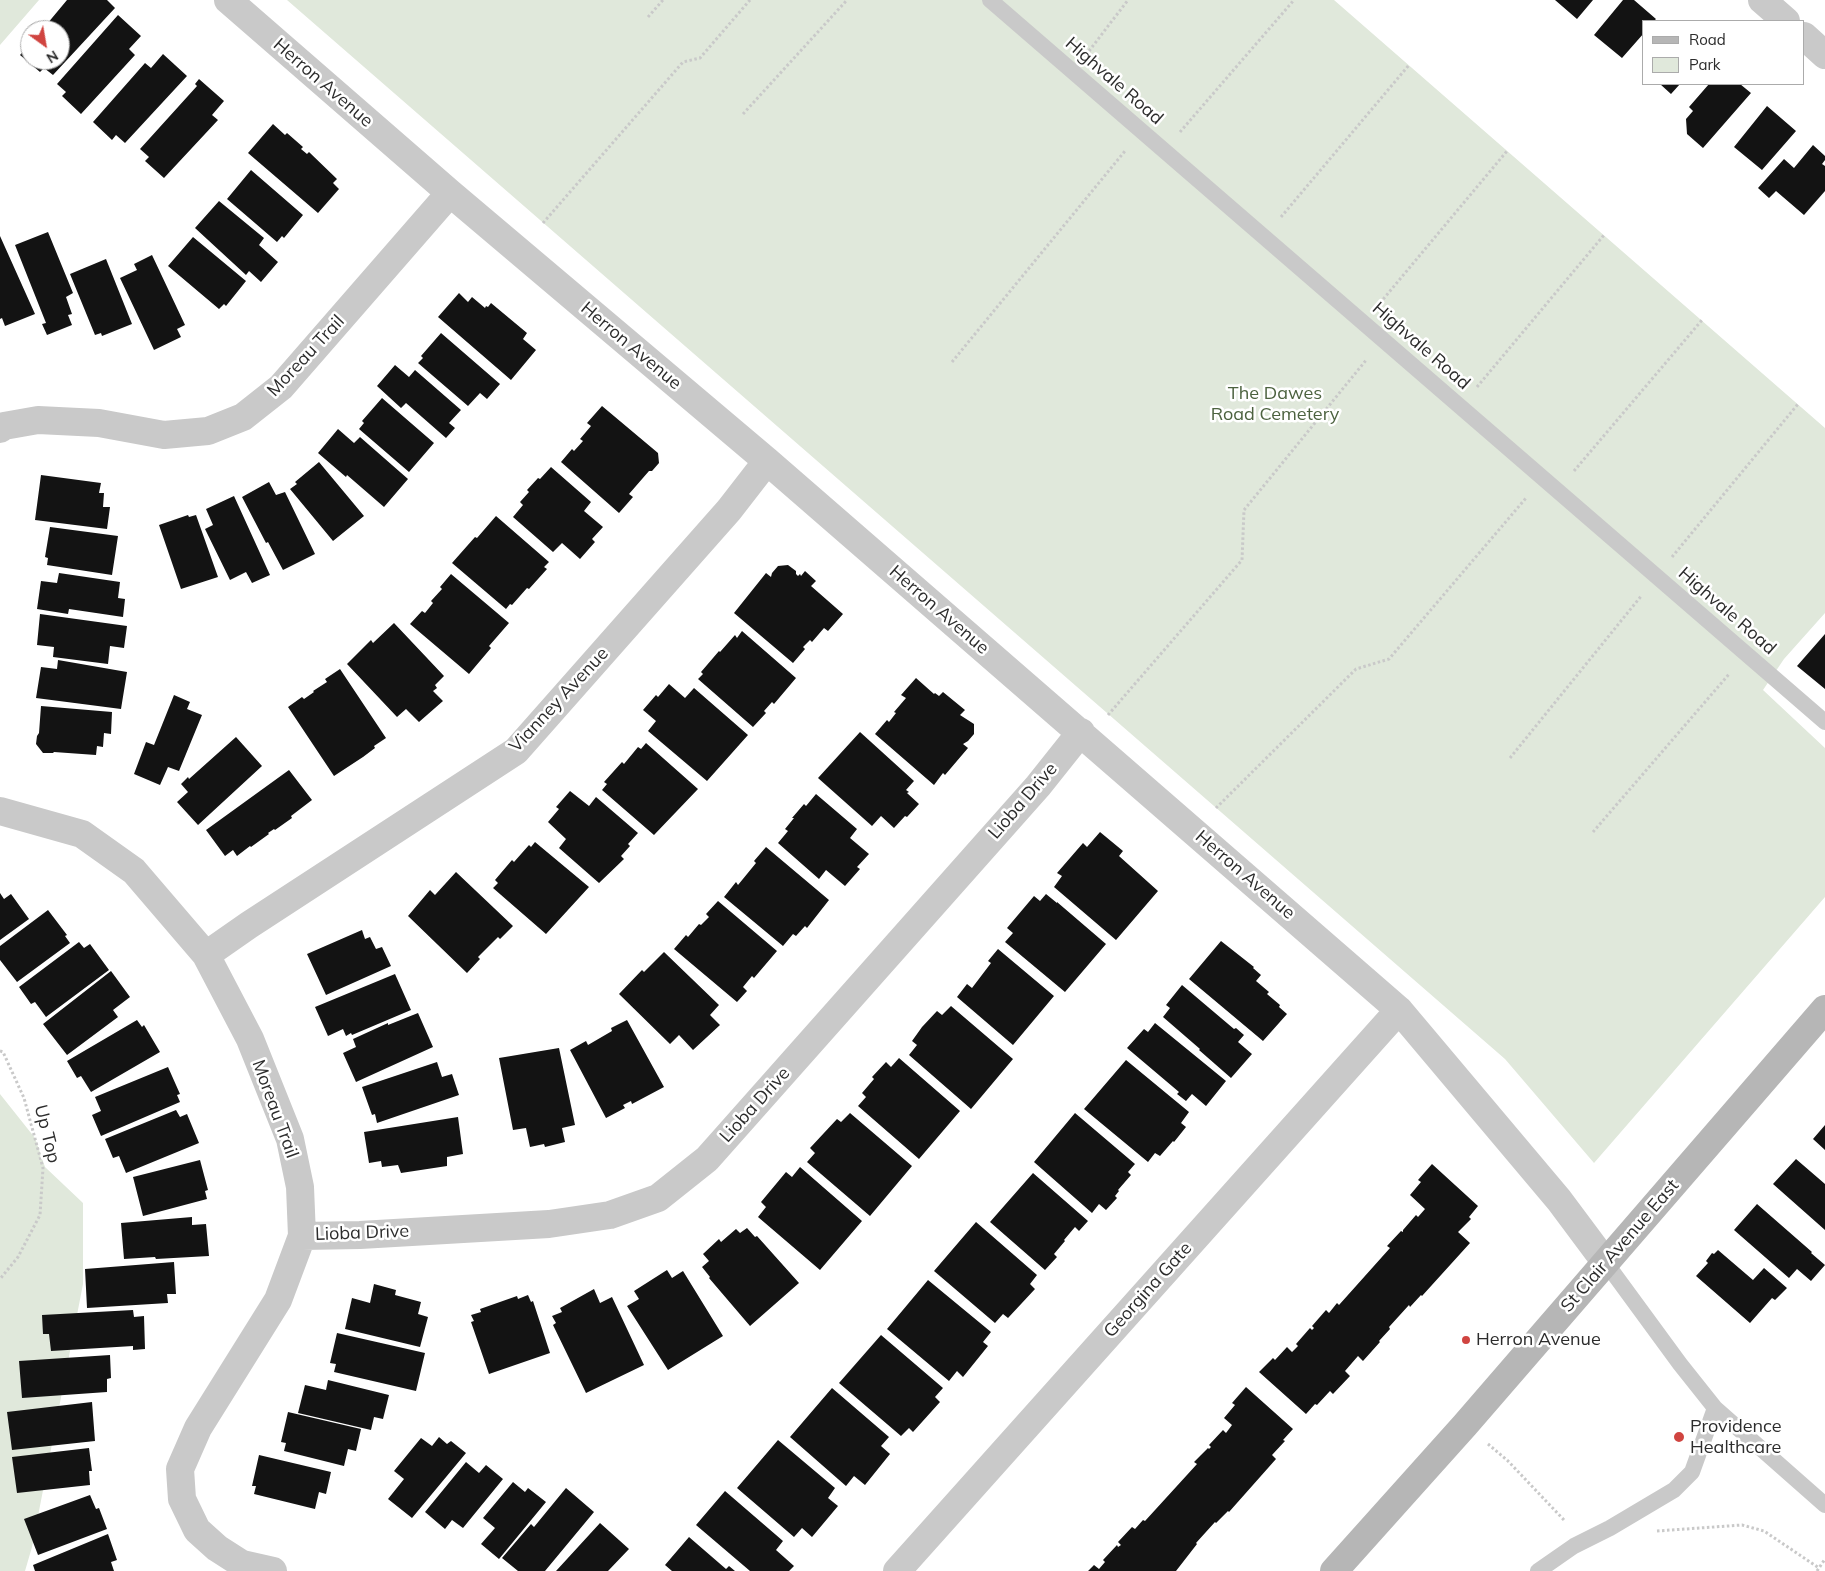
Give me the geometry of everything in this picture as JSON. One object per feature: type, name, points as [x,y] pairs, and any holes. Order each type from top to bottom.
[{"type":"main road","name":"St Clair Avenue East","points":[[1334,1571],[1465,1425],[1825,1009]]},
{"type":"street","name":"Herron Avenue","points":[[228,0],[450,193],[767,461],[1400,1010],[1559,1200],[1606,1263]]},
{"type":"street","points":[[1762,0],[1785,20]]},
{"type":"street","points":[[1805,37],[1825,55]]},
{"type":"street","name":"Moreau Trail","points":[[0,429],[4,426],[38,420],[99,423],[164,435],[208,431],[243,417],[281,387],[450,193]]},
{"type":"street","name":"Vianney Avenue","points":[[206,955],[516,751],[729,510],[767,461]]},
{"type":"street","name":"Lioba Drive","points":[[302,1236],[360,1235],[549,1224],[610,1215],[658,1198],[707,1159],[1038,786],[1081,732]]},
{"type":"street","name":"Moreau Trail","points":[[0,811],[82,834],[134,871],[206,955],[250,1039],[290,1139],[300,1187],[302,1236],[278,1300],[198,1428],[180,1469],[182,1499],[197,1530],[217,1548],[242,1564],[273,1571]]},
{"type":"street","name":"Georgina Gate","points":[[897,1571],[1400,1010]]},
{"type":"lane","name":"Highvale Road","points":[[990,0],[1825,722]]},
{"type":"lane","points":[[1606,1263],[1680,1364],[1715,1408],[1825,1505]]},
{"type":"lane","points":[[1538,1571],[1574,1546],[1610,1528],[1674,1490],[1692,1472],[1715,1408]]},
{"type":"path","points":[[648,17],[663,0]]},
{"type":"path","points":[[544,223],[683,62],[700,58],[750,0]]},
{"type":"path","points":[[743,114],[846,0]]},
{"type":"path","points":[[1073,72],[1128,0]]},
{"type":"path","points":[[1164,151],[1294,0]]},
{"type":"path","points":[[1264,237],[1409,65]]},
{"type":"path","points":[[952,362],[1142,131]]},
{"type":"path","points":[[1364,323],[1507,151]]},
{"type":"path","points":[[1460,406],[1604,235]]},
{"type":"path","points":[[1557,490],[1702,320]]},
{"type":"path","points":[[1108,715],[1242,560],[1244,510],[1383,340]]},
{"type":"path","points":[[1216,808],[1356,669],[1389,659],[1543,478]]},
{"type":"path","points":[[1593,832],[1746,654]]},
{"type":"path","name":"Up Top","points":[[0,1051],[3,1052],[24,1098],[43,1168],[40,1215],[18,1257],[0,1279]]},
{"type":"path","points":[[1465,1425],[1508,1461],[1564,1520]]},
{"type":"path","points":[[1655,1531],[1742,1525],[1764,1531],[1818,1570],[1825,1559]]},
{"type":"green space","points":[[0,0],[39,0],[20,20],[0,45]]},
{"type":"green space","name":"The Dawes Road Cemetery","points":[[287,0],[1334,0],[1825,428],[1825,613],[1784,659],[1763,690],[1825,748],[1825,897],[1594,1163],[1505,1059]]},
{"type":"green space","points":[[0,1094],[35,1138],[45,1167],[83,1203],[83,1284],[32,1547],[25,1571],[0,1571]]},
{"type":"building","points":[[67,0],[107,0],[115,8],[70,57],[70,20],[50,20]]},
{"type":"building","points":[[1555,0],[1593,0],[1577,19]]},
{"type":"building","points":[[1623,0],[1634,0],[1656,19],[1642,20],[1642,35],[1622,58],[1594,35]]},
{"type":"building","points":[[118,15],[141,36],[129,49],[135,55],[81,114],[62,96],[66,92],[57,84]]},
{"type":"building","points":[[163,54],[187,76],[125,143],[116,135],[112,140],[93,122],[145,63],[151,68]]},
{"type":"building","points":[[47,70],[58,70],[53,75]]},
{"type":"building","points":[[199,79],[224,101],[212,115],[218,120],[164,178],[145,161],[149,157],[140,149],[197,86],[195,84]]},
{"type":"building","points":[[1661,85],[1679,85],[1671,94]]},
{"type":"building","points":[[1708,85],[1741,85],[1751,93],[1703,148],[1687,134],[1686,119],[1693,111],[1689,107]]},
{"type":"building","points":[[1767,106],[1796,131],[1762,170],[1734,147]]},
{"type":"building","points":[[273,124],[285,135],[287,133],[303,147],[301,149],[307,154],[309,152],[337,179],[333,183],[339,189],[318,213],[248,153]]},
{"type":"building","points":[[1813,145],[1825,156],[1822,164],[1825,166],[1825,191],[1804,215],[1776,191],[1769,198],[1758,188],[1784,159],[1794,168]]},
{"type":"building","points":[[251,170],[303,215],[284,238],[282,236],[277,242],[227,199]]},
{"type":"building","points":[[219,201],[264,238],[259,245],[278,262],[261,282],[249,271],[246,275],[195,228]]},
{"type":"building","points":[[48,232],[73,293],[66,297],[72,314],[68,315],[72,325],[47,335],[42,324],[46,323],[15,245]]},
{"type":"building","points":[[0,236],[35,314],[5,326],[2,318],[0,319]]},
{"type":"building","points":[[193,237],[246,281],[226,306],[224,304],[219,309],[168,266]]},
{"type":"building","points":[[152,255],[185,325],[177,329],[181,337],[154,350],[120,278],[137,270],[134,264]]},
{"type":"building","points":[[106,259],[132,324],[102,336],[101,333],[95,335],[70,274]]},
{"type":"building","points":[[459,293],[468,302],[472,297],[485,308],[491,303],[527,333],[523,339],[536,350],[511,380],[438,317]]},
{"type":"building","points":[[441,333],[500,384],[487,399],[480,393],[468,406],[418,363],[423,358],[421,356]]},
{"type":"building","points":[[395,365],[409,377],[415,370],[461,410],[449,423],[455,428],[446,438],[406,403],[401,408],[377,386]]},
{"type":"building","points":[[382,398],[434,443],[409,472],[359,429],[364,423],[362,421]]},
{"type":"building","points":[[602,406],[658,453],[659,463],[652,471],[649,471],[629,494],[633,497],[619,513],[561,462],[572,449],[574,451],[583,441],[580,439],[591,426],[587,423]]},
{"type":"building","points":[[338,429],[354,443],[360,437],[408,479],[384,507],[318,453]]},
{"type":"building","points":[[319,462],[364,516],[333,541],[290,489],[297,484],[295,482]]},
{"type":"building","points":[[551,467],[591,502],[584,511],[603,527],[592,539],[595,542],[580,559],[562,543],[553,552],[513,517],[523,505],[520,502],[529,492],[527,490]]},
{"type":"building","points":[[41,475],[101,483],[99,493],[104,493],[103,507],[110,507],[107,529],[35,520]]},
{"type":"building","points":[[269,482],[276,495],[285,492],[315,554],[283,570],[268,542],[266,543],[242,497]]},
{"type":"building","points":[[234,496],[270,575],[252,583],[246,572],[230,580],[205,529],[213,525],[206,509]]},
{"type":"building","points":[[188,515],[189,517],[196,515],[218,577],[181,589],[159,525]]},
{"type":"building","points":[[496,516],[549,562],[544,567],[547,569],[529,589],[527,588],[506,609],[452,563]]},
{"type":"building","points":[[50,527],[118,536],[112,575],[47,565],[48,558],[45,557]]},
{"type":"building","points":[[788,565],[796,571],[798,576],[800,574],[801,576],[805,571],[816,581],[811,586],[843,614],[828,631],[824,628],[812,642],[810,640],[793,663],[734,613],[766,573],[771,577],[778,566]]},
{"type":"building","points":[[59,573],[120,582],[118,598],[125,599],[123,617],[69,609],[68,614],[37,609],[41,581],[57,583]]},
{"type":"building","points":[[451,574],[509,623],[489,646],[491,648],[469,674],[410,624],[422,611],[425,613],[433,603],[431,601],[442,589],[440,587]]},
{"type":"building","points":[[40,614],[127,626],[124,648],[110,646],[108,664],[53,657],[54,647],[37,645]]},
{"type":"building","points":[[394,623],[444,676],[435,685],[437,688],[433,691],[443,701],[419,722],[406,709],[397,717],[347,664],[371,640],[373,643]]},
{"type":"building","points":[[742,631],[796,678],[774,704],[772,702],[764,711],[766,713],[753,727],[698,679],[703,674],[701,672],[719,651],[735,635],[737,638]]},
{"type":"building","points":[[1825,634],[1825,689],[1797,666]]},
{"type":"building","points":[[58,660],[127,672],[121,709],[36,698],[41,667],[57,669]]},
{"type":"building","points":[[340,669],[386,738],[363,757],[334,776],[288,707],[302,697],[304,699],[314,692],[327,682],[325,679]]},
{"type":"building","points":[[916,678],[934,694],[939,696],[943,692],[965,710],[960,715],[974,724],[974,734],[963,744],[968,748],[934,785],[875,734],[896,713],[894,712],[906,698],[901,695]]},
{"type":"building","points":[[669,684],[685,698],[694,688],[748,735],[707,781],[648,731],[656,721],[643,710]]},
{"type":"building","points":[[174,695],[190,702],[187,709],[202,715],[179,771],[168,767],[160,785],[134,774],[146,742],[154,745]]},
{"type":"building","points":[[41,706],[112,712],[111,734],[104,733],[103,747],[97,746],[96,755],[43,753],[36,744],[39,733]]},
{"type":"building","points":[[860,732],[914,781],[906,790],[919,804],[894,828],[881,816],[872,826],[818,778]]},
{"type":"building","points":[[236,737],[262,766],[198,825],[177,802],[188,792],[181,784]]},
{"type":"building","points":[[646,743],[698,789],[654,835],[602,790],[607,784],[604,782],[622,762],[624,764],[638,747],[641,749]]},
{"type":"building","points":[[289,770],[312,800],[291,816],[292,818],[268,833],[251,847],[237,856],[233,850],[225,856],[206,830]]},
{"type":"building","points":[[570,791],[589,806],[596,797],[638,833],[628,844],[630,846],[621,856],[624,859],[599,883],[559,848],[566,839],[548,822],[559,809],[556,807]]},
{"type":"building","points":[[816,794],[857,829],[850,838],[869,854],[857,867],[860,869],[845,886],[826,870],[819,879],[778,843],[788,831],[785,829],[794,818],[792,818]]},
{"type":"building","points":[[1100,832],[1123,851],[1119,856],[1158,891],[1116,940],[1054,887],[1062,876],[1057,873],[1083,843],[1087,847]]},
{"type":"building","points":[[535,842],[589,887],[546,934],[493,888],[498,883],[495,880],[512,860],[514,862],[529,845],[531,847]]},
{"type":"building","points":[[766,847],[829,900],[807,928],[805,926],[796,936],[793,934],[783,946],[724,897],[736,882],[738,885]]},
{"type":"building","points":[[456,872],[513,926],[500,939],[498,937],[478,957],[480,959],[467,973],[408,916],[430,890],[435,895]]},
{"type":"building","points":[[0,893],[4,899],[11,894],[29,919],[0,940]]},
{"type":"building","points":[[1046,894],[1106,944],[1065,992],[1005,942],[1013,933],[1007,928],[1034,896],[1040,901]]},
{"type":"building","points":[[718,901],[777,951],[754,978],[752,976],[743,987],[747,991],[737,1002],[674,949],[686,935],[688,937],[699,924],[701,925],[709,917],[706,914]]},
{"type":"building","points":[[48,910],[67,935],[65,936],[70,943],[17,982],[0,960],[0,946]]},
{"type":"building","points":[[362,930],[365,939],[370,937],[376,949],[382,947],[391,966],[326,995],[307,954]]},
{"type":"building","points":[[1221,941],[1254,967],[1261,975],[1256,981],[1269,992],[1267,994],[1287,1014],[1263,1041],[1189,979]]},
{"type":"building","points":[[79,942],[84,948],[90,944],[109,970],[46,1017],[35,1002],[31,1004],[19,987]]},
{"type":"building","points":[[998,949],[1054,996],[1013,1045],[957,997],[967,984],[972,988],[991,963],[988,961]]},
{"type":"building","points":[[664,952],[719,1005],[710,1015],[720,1025],[693,1050],[679,1035],[670,1044],[619,994],[642,970],[644,972]]},
{"type":"building","points":[[111,971],[130,997],[113,1010],[118,1017],[67,1055],[43,1024]]},
{"type":"building","points":[[395,974],[411,1010],[352,1035],[351,1033],[346,1036],[343,1029],[328,1036],[315,1007]]},
{"type":"building","points":[[1182,985],[1234,1029],[1236,1028],[1244,1035],[1238,1042],[1252,1054],[1231,1078],[1163,1017],[1170,1008],[1166,1005]]},
{"type":"building","points":[[951,1006],[1013,1059],[971,1109],[909,1055],[917,1045],[912,1041],[922,1027],[937,1011],[942,1015]]},
{"type":"building","points":[[418,1013],[433,1047],[356,1082],[343,1053],[356,1047],[353,1039],[388,1023],[388,1025]]},
{"type":"building","points":[[137,1020],[142,1027],[144,1025],[160,1052],[91,1092],[81,1076],[77,1078],[67,1061]]},
{"type":"building","points":[[627,1020],[664,1087],[632,1104],[631,1101],[623,1105],[625,1108],[606,1118],[570,1050],[586,1041],[588,1045],[612,1031],[611,1028]]},
{"type":"building","points":[[1155,1023],[1226,1081],[1206,1106],[1192,1094],[1186,1101],[1177,1094],[1179,1092],[1127,1048],[1144,1029],[1148,1032]]},
{"type":"building","points":[[559,1048],[575,1125],[562,1128],[565,1142],[545,1147],[544,1144],[530,1147],[526,1128],[513,1130],[499,1058]]},
{"type":"building","points":[[899,1058],[960,1111],[919,1159],[858,1106],[866,1097],[862,1093],[874,1079],[872,1077],[886,1062],[891,1067]]},
{"type":"building","points":[[1126,1060],[1189,1112],[1181,1123],[1186,1127],[1174,1142],[1160,1156],[1155,1153],[1148,1162],[1084,1109]]},
{"type":"building","points":[[437,1062],[442,1077],[452,1074],[459,1095],[377,1123],[375,1114],[372,1115],[362,1087]]},
{"type":"building","points":[[168,1067],[180,1094],[177,1095],[180,1102],[101,1136],[92,1115],[101,1111],[95,1097]]},
{"type":"building","points":[[176,1110],[180,1117],[187,1114],[199,1143],[126,1173],[119,1156],[113,1158],[105,1139]]},
{"type":"building","points":[[850,1113],[912,1166],[870,1216],[807,1162],[815,1153],[810,1148],[837,1119],[841,1122]]},
{"type":"building","points":[[1075,1113],[1135,1164],[1128,1172],[1131,1175],[1118,1190],[1115,1196],[1117,1198],[1106,1210],[1099,1204],[1092,1213],[1034,1162]]},
{"type":"building","points":[[458,1117],[463,1154],[447,1157],[447,1166],[401,1173],[398,1165],[382,1167],[381,1161],[369,1163],[364,1132]]},
{"type":"building","points":[[1825,1125],[1825,1150],[1813,1139]]},
{"type":"building","points":[[1796,1159],[1825,1184],[1825,1230],[1773,1184]]},
{"type":"building","points":[[200,1160],[208,1190],[205,1191],[207,1199],[143,1216],[133,1177]]},
{"type":"building","points":[[1432,1164],[1478,1206],[1469,1217],[1471,1219],[1458,1232],[1470,1243],[1422,1296],[1410,1307],[1409,1305],[1389,1327],[1390,1329],[1363,1361],[1358,1356],[1345,1371],[1350,1376],[1333,1394],[1330,1391],[1306,1414],[1259,1372],[1273,1358],[1275,1360],[1287,1347],[1292,1352],[1298,1346],[1296,1344],[1310,1328],[1312,1330],[1314,1328],[1312,1326],[1326,1310],[1329,1313],[1337,1303],[1339,1305],[1390,1248],[1387,1246],[1401,1231],[1403,1232],[1416,1215],[1418,1217],[1425,1209],[1410,1195],[1421,1182],[1418,1180]]},
{"type":"building","points":[[800,1167],[862,1221],[820,1270],[758,1217],[766,1207],[761,1202],[786,1172],[792,1177]]},
{"type":"building","points":[[1033,1173],[1088,1221],[1079,1231],[1075,1227],[1054,1254],[1057,1257],[1045,1270],[990,1222]]},
{"type":"building","points":[[1757,1204],[1825,1265],[1811,1281],[1797,1269],[1789,1278],[1734,1230]]},
{"type":"building","points":[[192,1217],[192,1225],[206,1224],[209,1256],[124,1259],[121,1223]]},
{"type":"building","points":[[976,1222],[1037,1275],[1030,1284],[1035,1289],[1008,1318],[1003,1314],[995,1323],[934,1271]]},
{"type":"building","points":[[747,1228],[755,1237],[757,1236],[799,1283],[750,1326],[709,1278],[702,1267],[709,1261],[703,1254],[719,1239],[721,1242],[736,1229],[740,1233]]},
{"type":"building","points":[[1718,1250],[1753,1280],[1764,1268],[1787,1288],[1775,1300],[1772,1298],[1750,1323],[1696,1276],[1708,1263],[1706,1261],[1712,1253],[1714,1254]]},
{"type":"building","points":[[174,1262],[176,1294],[167,1294],[168,1303],[87,1308],[85,1269]]},
{"type":"building","points":[[667,1270],[672,1278],[683,1271],[723,1336],[668,1370],[627,1306],[639,1299],[634,1291]]},
{"type":"building","points":[[928,1280],[991,1332],[983,1342],[988,1346],[963,1377],[957,1371],[949,1381],[887,1329]]},
{"type":"building","points":[[374,1284],[396,1290],[395,1295],[421,1302],[418,1314],[428,1317],[420,1347],[345,1329],[352,1298],[370,1303]]},
{"type":"building","points":[[594,1289],[600,1303],[612,1297],[644,1365],[586,1393],[553,1325],[556,1323],[552,1316],[562,1312],[560,1308]]},
{"type":"building","points":[[528,1295],[531,1302],[533,1301],[550,1353],[489,1374],[471,1322],[474,1321],[471,1315],[481,1312],[480,1309],[517,1296],[518,1299]]},
{"type":"building","points":[[133,1310],[134,1317],[144,1316],[145,1349],[133,1350],[133,1346],[51,1351],[49,1334],[43,1334],[42,1315]]},
{"type":"building","points":[[337,1333],[425,1353],[416,1391],[334,1372],[336,1364],[330,1363]]},
{"type":"building","points":[[881,1335],[943,1388],[935,1397],[940,1402],[913,1432],[909,1428],[901,1436],[839,1383]]},
{"type":"building","points":[[110,1355],[111,1378],[107,1379],[107,1392],[22,1398],[19,1361]]},
{"type":"building","points":[[328,1380],[389,1395],[383,1419],[374,1417],[371,1430],[298,1413],[305,1385],[326,1390]]},
{"type":"building","points":[[1246,1387],[1293,1429],[1272,1455],[1276,1459],[1229,1512],[1215,1522],[1196,1543],[1176,1571],[1088,1571],[1094,1565],[1099,1569],[1105,1562],[1103,1560],[1117,1545],[1118,1547],[1121,1545],[1118,1542],[1132,1527],[1135,1529],[1143,1520],[1145,1521],[1197,1464],[1194,1462],[1211,1447],[1209,1445],[1223,1430],[1226,1433],[1232,1425],[1224,1418],[1235,1405],[1232,1403]]},
{"type":"building","points":[[832,1388],[889,1437],[881,1446],[890,1454],[865,1485],[854,1476],[846,1486],[790,1437]]},
{"type":"building","points":[[92,1402],[95,1441],[12,1450],[7,1412]]},
{"type":"building","points":[[288,1412],[361,1429],[356,1451],[348,1449],[344,1466],[284,1451],[286,1443],[281,1442]]},
{"type":"building","points":[[439,1437],[447,1444],[451,1441],[466,1453],[412,1518],[388,1499],[404,1479],[394,1471],[421,1438],[432,1446]]},
{"type":"building","points":[[778,1440],[835,1488],[828,1498],[838,1506],[812,1537],[802,1528],[794,1537],[737,1488]]},
{"type":"building","points":[[89,1448],[92,1471],[89,1471],[90,1485],[17,1493],[12,1457]]},
{"type":"building","points":[[259,1455],[331,1472],[326,1494],[319,1492],[315,1509],[254,1494],[256,1486],[252,1486]]},
{"type":"building","points":[[466,1462],[479,1473],[486,1465],[503,1479],[463,1528],[452,1520],[445,1529],[425,1512]]},
{"type":"building","points":[[513,1482],[525,1492],[528,1488],[546,1502],[499,1559],[481,1544],[495,1528],[483,1518]]},
{"type":"building","points":[[566,1488],[594,1512],[545,1571],[518,1571],[502,1558],[531,1524],[534,1527]]},
{"type":"building","points":[[725,1491],[783,1541],[776,1550],[794,1566],[789,1571],[750,1571],[696,1525]]},
{"type":"building","points":[[90,1495],[96,1509],[99,1508],[107,1529],[38,1555],[24,1519]]},
{"type":"building","points":[[600,1523],[629,1549],[608,1571],[556,1571]]},
{"type":"building","points":[[108,1534],[117,1560],[111,1562],[114,1571],[35,1571],[33,1565]]},
{"type":"building","points":[[689,1537],[726,1569],[729,1566],[735,1571],[672,1571],[665,1565]]},
{"type":"place","name":"Herron Avenue","points":[[1466,1340]]},
{"type":"place","name":"Providence Healthcare","points":[[1679,1437]]}]
